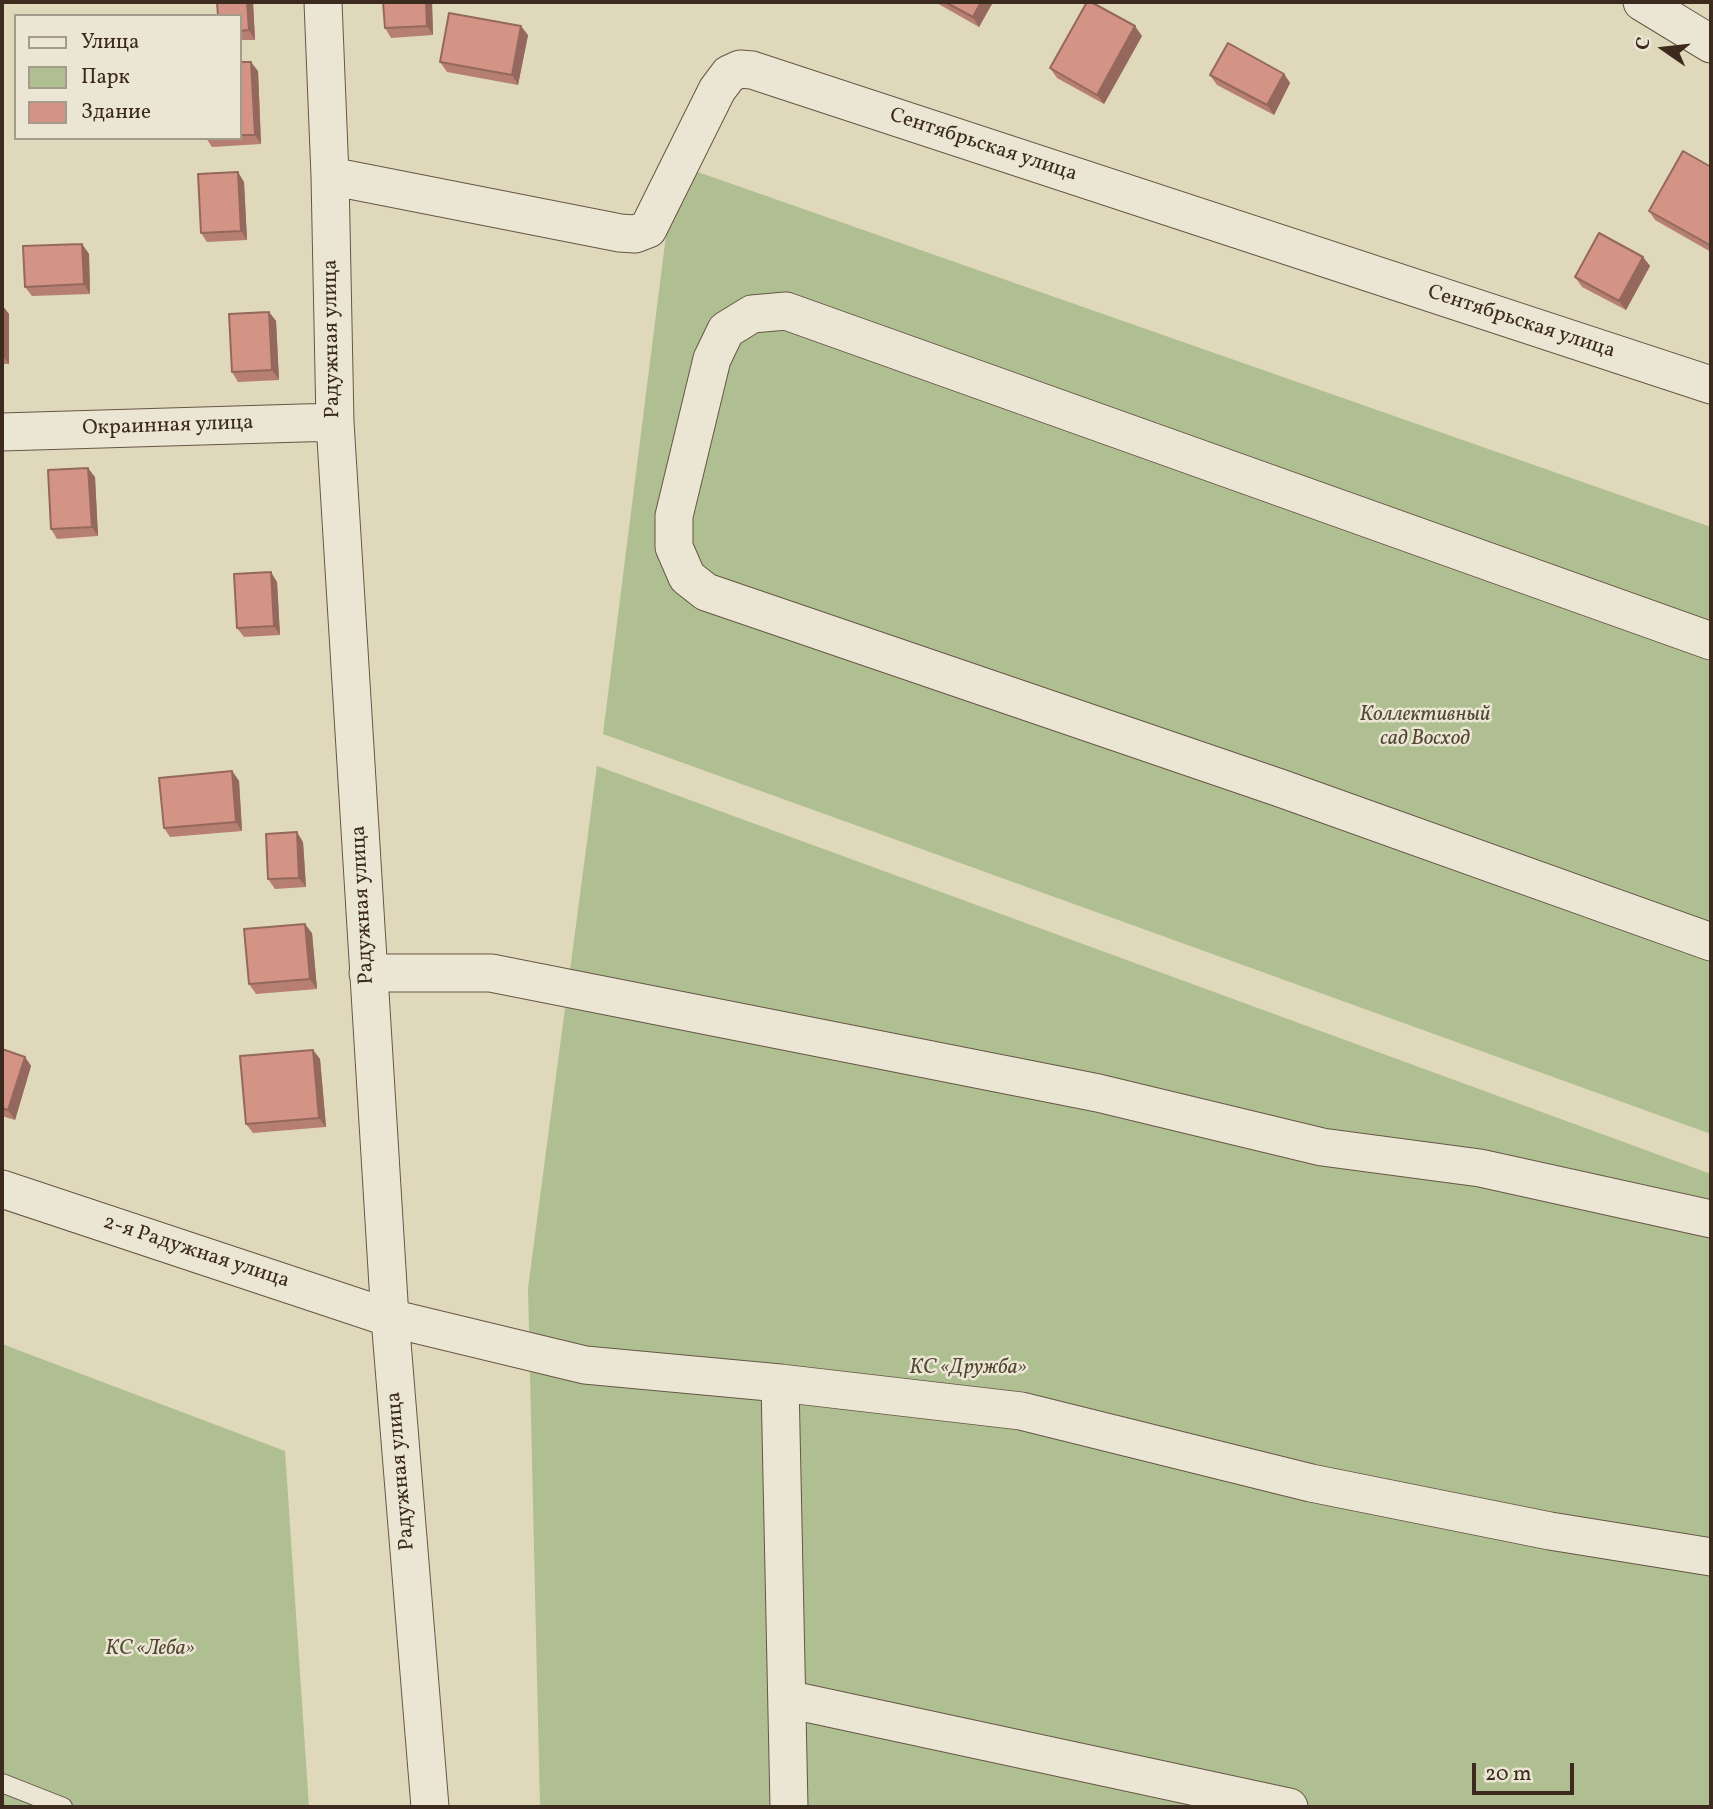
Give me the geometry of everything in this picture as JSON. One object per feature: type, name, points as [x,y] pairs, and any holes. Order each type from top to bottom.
[{"type":"street","name":"Радужная улица","points":[[323,2],[335,422],[390,1318],[430,1807]]},
{"type":"street","points":[[1642,2],[1711,44]]},
{"type":"street","name":"Сентябрьская улица","points":[[330,176],[635,234],[648,229],[717,90],[729,74],[740,69],[752,70],[1711,385]]},
{"type":"street","points":[[1711,641],[786,311],[752,314],[726,330],[712,359],[674,516],[674,547],[687,577],[706,592],[1280,788],[1711,942]]},
{"type":"street","name":"Окраинная улица","points":[[2,432],[335,422]]},
{"type":"street","points":[[368,972],[491,973],[1098,1093],[1322,1147],[1480,1168],[1711,1219]]},
{"type":"street","name":"2-я Радужная улица","points":[[2,1189],[390,1318],[585,1366],[780,1383],[1020,1411],[1311,1483],[1550,1531],[1711,1557]]},
{"type":"street","points":[[780,1383],[789,1807]]},
{"type":"street","points":[[787,1699],[1289,1807]]},
{"type":"lane","points":[[2,1783],[63,1807]]},
{"type":"green space","name":"Коллективный сад Восход","points":[[675,164],[1711,527],[1711,1134],[603,734]]},
{"type":"green space","name":"КС «Дружба»","points":[[597,766],[1711,1174],[1711,1807],[540,1807],[528,1288]]},
{"type":"green space","name":"КС «Леба»","points":[[2,1344],[285,1451],[309,1807],[2,1807]]},
{"type":"building","points":[[217,2],[247,2],[249,30],[242,31],[242,14],[218,14]]},
{"type":"building","points":[[383,2],[426,2],[427,26],[385,28]]},
{"type":"building","points":[[945,2],[981,2],[973,17]]},
{"type":"building","points":[[1087,2],[1135,26],[1097,95],[1050,68]]},
{"type":"building","points":[[449,13],[521,26],[512,75],[440,62]]},
{"type":"building","points":[[1228,43],[1284,74],[1267,105],[1210,75]]},
{"type":"building","points":[[242,62],[251,62],[255,135],[242,135]]},
{"type":"building","points":[[1683,151],[1711,167],[1710,245],[1649,211]]},
{"type":"building","points":[[238,172],[241,231],[201,233],[198,174]]},
{"type":"building","points":[[1599,233],[1643,257],[1619,301],[1575,277]]},
{"type":"building","points":[[82,244],[84,284],[25,287],[23,246]]},
{"type":"building","points":[[269,312],[272,370],[232,372],[229,314]]},
{"type":"building","points":[[88,468],[92,527],[51,529],[48,470]]},
{"type":"building","points":[[271,572],[274,626],[237,628],[234,574]]},
{"type":"building","points":[[232,771],[236,822],[164,828],[159,778]]},
{"type":"building","points":[[297,832],[299,878],[268,879],[266,834]]},
{"type":"building","points":[[305,924],[310,979],[249,984],[244,929]]},
{"type":"building","points":[[2,1049],[25,1057],[8,1110],[2,1108]]},
{"type":"building","points":[[313,1050],[319,1118],[246,1124],[240,1056]]}]
